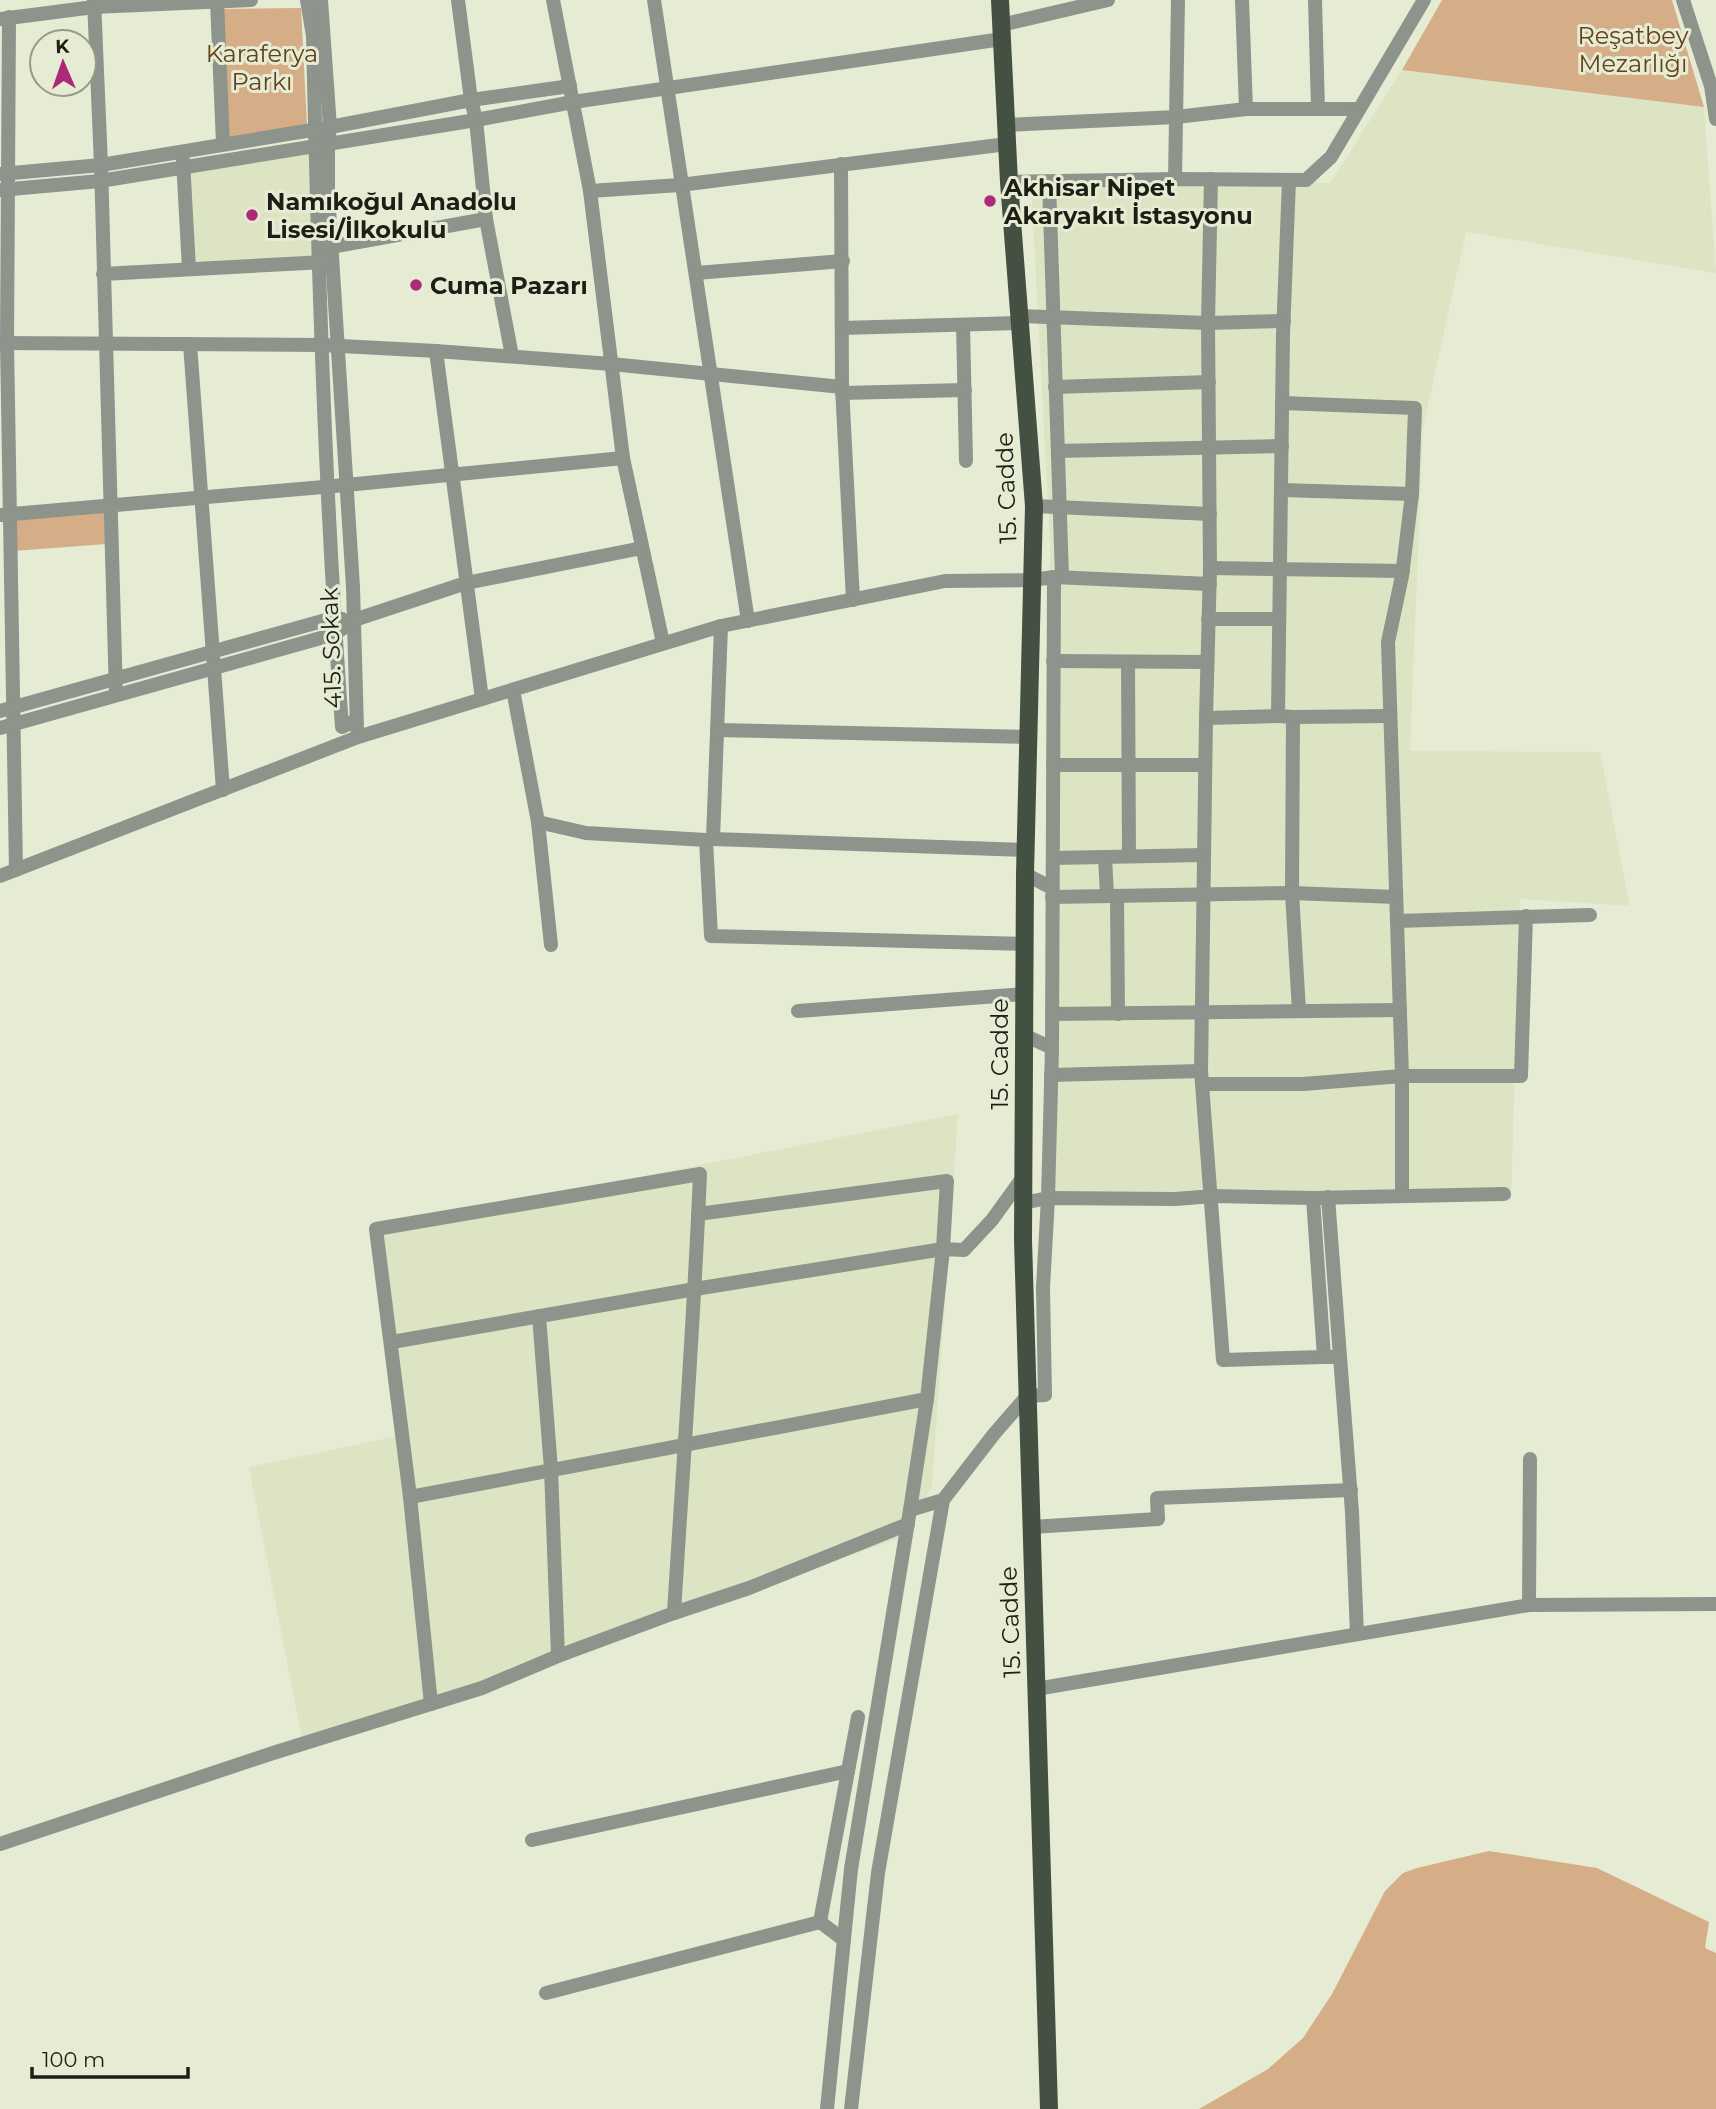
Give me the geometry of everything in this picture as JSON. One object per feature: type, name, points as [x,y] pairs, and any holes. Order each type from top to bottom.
[{"type":"main road","name":"15. Cadde","points":[[1000,0],[1009,182],[1034,506],[1025,874],[1023,1203],[1049,2109]]},
{"type":"street","points":[[16,870],[6,727],[4,18],[94,3],[250,0]]},
{"type":"street","name":"415. Sokak","points":[[307,0],[313,36],[315,130],[321,145],[333,255],[354,620],[356,720],[342,727],[333,618],[317,256],[321,145],[330,127],[321,0]]},
{"type":"street","points":[[457,0],[476,120],[486,219],[512,356]]},
{"type":"street","points":[[554,0],[590,191],[623,458],[663,643]]},
{"type":"street","points":[[654,0],[680,185],[696,273],[708,374],[748,621]]},
{"type":"street","points":[[4,190],[100,181],[1001,32],[1108,0]]},
{"type":"street","points":[[1175,179],[1178,0]]},
{"type":"street","points":[[1242,0],[1246,110]]},
{"type":"street","points":[[1315,0],[1318,109]]},
{"type":"street","points":[[1009,182],[1306,180],[1331,157],[1424,0]]},
{"type":"street","points":[[1684,0],[1711,72],[1716,119]]},
{"type":"street","points":[[217,1],[223,145]]},
{"type":"street","points":[[94,3],[116,695]]},
{"type":"street","points":[[5,174],[101,165],[315,130],[471,100],[570,86]]},
{"type":"street","points":[[1006,125],[1176,117],[1246,110],[1359,109]]},
{"type":"street","points":[[590,191],[680,185],[1007,144]]},
{"type":"street","points":[[181,152],[189,269]]},
{"type":"street","points":[[841,164],[842,390],[853,600]]},
{"type":"street","points":[[1211,179],[1208,323],[1210,584],[1202,1077],[1223,1360],[1340,1357]]},
{"type":"street","points":[[1289,180],[1279,619],[1299,1011]]},
{"type":"street","points":[[0,1844],[273,1753],[482,1688],[558,1656],[749,1588],[943,1500],[1027,1396],[1045,1395],[1043,1288],[1052,1048],[1053,661],[1059,509],[1049,182]]},
{"type":"street","points":[[103,274],[333,255],[486,219]]},
{"type":"street","points":[[696,273],[843,261]]},
{"type":"street","points":[[842,328],[963,324],[1053,316],[1208,323],[1284,321]]},
{"type":"street","points":[[963,324],[967,461]]},
{"type":"street","points":[[3,343],[322,345],[611,364],[842,390],[965,390]]},
{"type":"street","points":[[190,344],[223,790]]},
{"type":"street","points":[[436,351],[482,699]]},
{"type":"street","points":[[1055,387],[1209,383]]},
{"type":"street","points":[[1282,403],[1415,408],[1412,494],[1403,571],[1388,642],[1402,1076],[1402,1196]]},
{"type":"street","points":[[1058,451],[1282,446]]},
{"type":"street","points":[[4,515],[623,458]]},
{"type":"street","points":[[1281,490],[1412,494]]},
{"type":"street","points":[[1034,506],[1210,514]]},
{"type":"street","points":[[6,709],[115,679],[335,634],[354,620],[466,583],[642,548]]},
{"type":"street","points":[[1210,568],[1403,571]]},
{"type":"street","points":[[0,876],[358,737],[721,626],[945,581],[1058,577],[1210,584]]},
{"type":"street","points":[[6,727],[116,695],[333,618],[354,620]]},
{"type":"street","points":[[1208,619],[1279,619]]},
{"type":"street","points":[[721,626],[710,840],[711,936],[1024,944]]},
{"type":"street","points":[[1053,661],[1207,662]]},
{"type":"street","points":[[1128,662],[1129,856]]},
{"type":"street","points":[[513,690],[538,822],[551,945]]},
{"type":"street","points":[[1206,718],[1390,716]]},
{"type":"street","points":[[356,720],[358,737]]},
{"type":"street","points":[[717,730],[1028,737]]},
{"type":"street","points":[[1053,765],[1205,765]]},
{"type":"street","points":[[538,822],[586,834],[1026,850]]},
{"type":"street","points":[[1053,858],[1204,855]]},
{"type":"street","points":[[1105,857],[1112,896],[1118,1014]]},
{"type":"street","points":[[1025,874],[1052,893],[1112,896],[1292,893],[1396,897]]},
{"type":"street","points":[[1397,920],[1590,915]]},
{"type":"street","points":[[1051,1074],[1202,1077],[1303,1084],[1402,1076],[1521,1076],[1526,916]]},
{"type":"street","points":[[798,1011],[1024,994]]},
{"type":"street","points":[[1052,1014],[1399,1010]]},
{"type":"street","points":[[1024,1035],[1052,1048]]},
{"type":"street","points":[[430,1704],[410,1497],[376,1229],[700,1174],[674,1613]]},
{"type":"street","points":[[392,1342],[943,1249],[964,1250],[992,1220],[1023,1177]]},
{"type":"street","points":[[698,1214],[947,1181],[943,1249],[927,1399],[851,1869],[827,2109]]},
{"type":"street","points":[[1023,1203],[1048,1198],[1320,1198],[1504,1194]]},
{"type":"street","points":[[1320,1198],[1324,1357]]},
{"type":"street","points":[[1320,1198],[1340,1357],[1351,1490],[1357,1634]]},
{"type":"street","points":[[539,1316],[551,1469],[558,1656]]},
{"type":"street","points":[[410,1497],[927,1399]]},
{"type":"street","points":[[1530,1459],[1530,1605]]},
{"type":"street","points":[[1031,1527],[1158,1519],[1157,1498],[1351,1490]]},
{"type":"street","points":[[851,2109],[878,1873],[943,1500]]},
{"type":"street","points":[[1037,1689],[1530,1605],[1716,1604]]},
{"type":"street","points":[[820,1922],[858,1717]]},
{"type":"street","points":[[532,1840],[848,1771]]},
{"type":"street","points":[[820,1922],[844,1940]]},
{"type":"street","points":[[546,1993],[820,1922]]},
{"type":"shaded area","points":[[1402,70],[1704,107],[1716,273],[1466,232],[1423,428],[1410,751],[1600,752],[1630,906],[1520,899],[1511,1201],[1044,1204],[1050,545],[1031,182],[1330,183]]},
{"type":"shaded area","name":"Namıkoğul Anadolu Lisesi/İlkokulu","points":[[315,145],[318,263],[189,269],[184,167]]},
{"type":"shaded area","points":[[958,1114],[932,1486],[906,1536],[303,1744],[249,1467],[403,1435],[376,1229]]},
{"type":"green space","name":"Reşatbey Mezarlığı","points":[[1442,0],[1672,0],[1704,107],[1402,70]]},
{"type":"green space","name":"Karaferya Parkı","points":[[301,8],[307,125],[223,139],[217,9]]},
{"type":"green space","points":[[104,512],[106,544],[14,551],[13,518]]},
{"type":"green space","points":[[1489,1851],[1597,1868],[1709,1922],[1705,1948],[1716,1953],[1716,2109],[1199,2109],[1268,2069],[1303,2038],[1332,1994],[1385,1891],[1403,1873]]},
{"type":"place","name":"Akhisar Nipet Akaryakıt İstasyonu","points":[[990,201]]},
{"type":"place","name":"Namıkoğul Anadolu Lisesi/İlkokulu","points":[[252,215]]},
{"type":"place","name":"Cuma Pazarı","points":[[416,285]]}]
